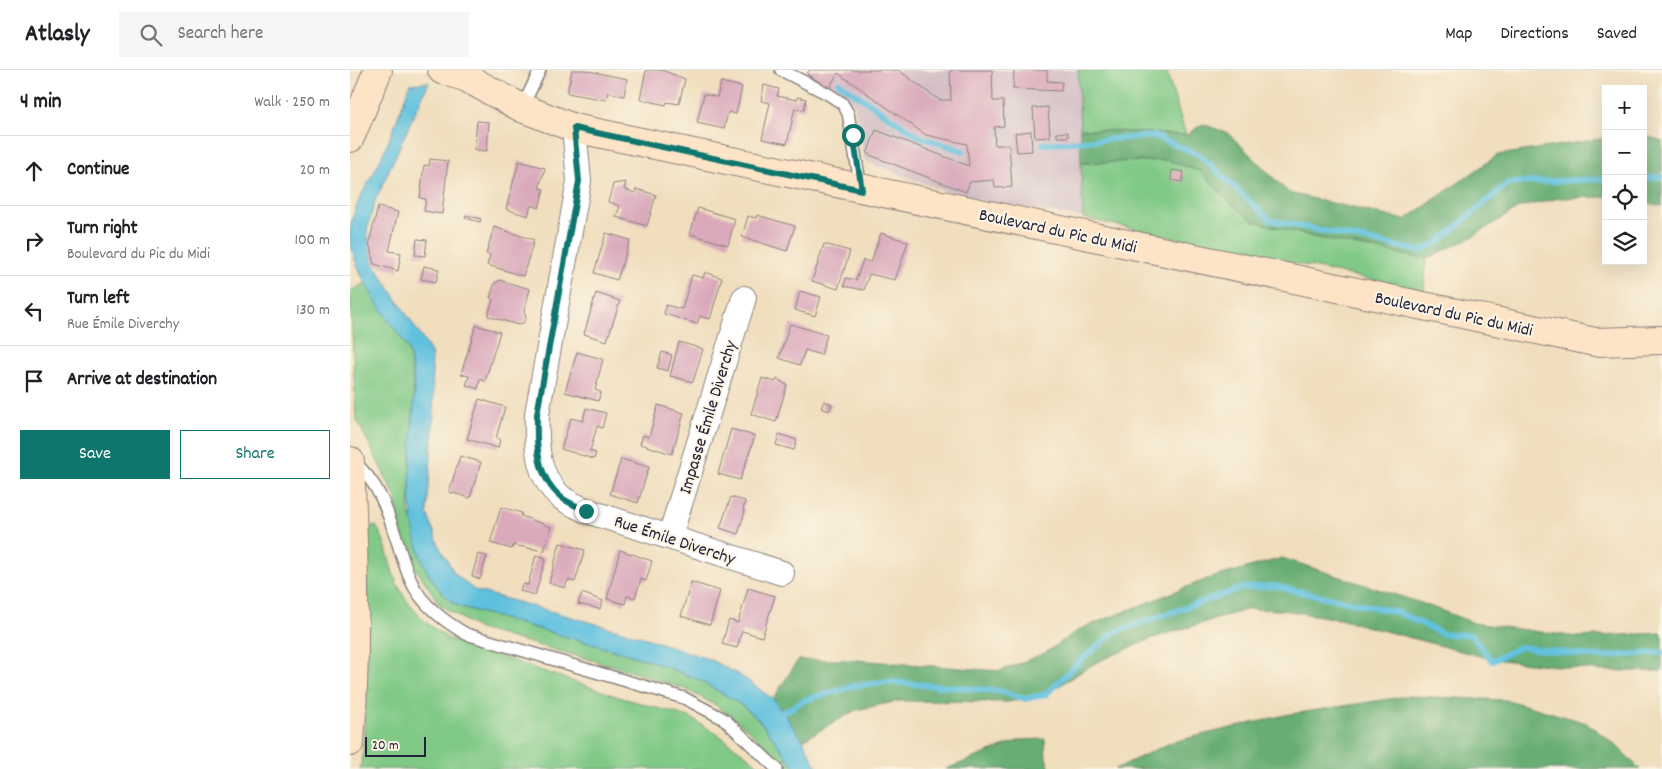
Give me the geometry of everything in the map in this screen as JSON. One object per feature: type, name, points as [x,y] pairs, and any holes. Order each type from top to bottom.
[{"type":"main road","points":[[350,129],[378,70]]},
{"type":"main road","name":"Boulevard du Pic du Midi","points":[[455,72],[522,108],[574,128],[862,190],[1595,342],[1662,340]]},
{"type":"main road","points":[[350,460],[354,549],[354,696],[350,742]]},
{"type":"street","name":"Rue Émile Diverchy","points":[[574,128],[579,181],[537,414],[536,443],[542,473],[562,498],[586,511],[782,573]]},
{"type":"street","name":"Impasse Émile Diverchy","points":[[670,536],[744,298]]},
{"type":"lane","points":[[522,108],[540,70]]},
{"type":"lane","points":[[781,70],[842,103],[848,113],[862,190]]},
{"type":"lane","points":[[350,460],[366,471],[372,480],[388,517],[412,583],[428,606],[443,620],[466,634],[684,698],[724,719],[776,769]]},
{"type":"shaded area","points":[[795,70],[1078,70],[1083,218],[960,197],[865,161],[854,103]]},
{"type":"green space","points":[[1078,70],[1166,70],[1186,135],[1080,129]]},
{"type":"green space","points":[[1203,124],[1228,133],[1289,193],[1405,220],[1498,155],[1602,139],[1602,197],[1560,198],[1520,207],[1472,237],[1426,259],[1314,237],[1254,221],[1232,204],[1200,171],[1168,160],[1081,163],[1080,129],[1186,135]]},
{"type":"green space","points":[[1647,136],[1662,141],[1662,206],[1647,203]]},
{"type":"green space","points":[[1167,160],[1200,171],[1232,204],[1254,221],[1314,237],[1426,259],[1424,291],[1083,218],[1081,163]]},
{"type":"green space","points":[[366,283],[409,350],[414,396],[409,512],[443,595],[458,606],[648,660],[699,680],[740,704],[761,722],[796,769],[785,769],[750,731],[717,706],[685,689],[617,667],[479,629],[440,605],[409,558],[399,523],[396,498],[356,418],[350,291]]},
{"type":"green space","points":[[376,526],[383,539],[401,592],[412,608],[426,622],[449,639],[622,698],[689,717],[717,734],[753,760],[761,769],[360,769],[363,755],[368,629],[366,528]]},
{"type":"green space","points":[[1282,558],[1424,604],[1474,623],[1578,637],[1662,633],[1662,671],[1604,671],[1491,659],[1339,619],[1282,610],[1249,609],[1153,638],[1097,662],[1044,695],[1008,702],[898,701],[856,710],[803,740],[773,699],[798,660],[855,660],[1000,671],[1045,653],[1080,629],[1207,579]]},
{"type":"green space","points":[[1408,696],[1507,700],[1587,723],[1616,745],[1640,769],[1115,769],[1172,742],[1285,715]]},
{"type":"green space","points":[[1045,739],[1046,758],[1050,769],[946,769],[1020,740]]},
{"type":"water","points":[[429,82],[375,201],[367,231],[374,264],[431,352],[434,413],[427,513],[440,548],[455,574],[474,590],[643,637],[711,660],[741,676],[773,699],[803,740],[818,769],[796,769],[761,722],[740,704],[699,680],[648,660],[458,606],[438,587],[424,564],[415,538],[411,510],[410,481],[414,392],[409,352],[406,344],[380,307],[359,271],[351,246],[350,235],[351,224],[357,205],[385,149],[410,84]]},
{"type":"building","points":[[572,70],[584,70],[627,79],[624,96],[608,92],[606,100],[567,93]]},
{"type":"building","points":[[646,70],[662,70],[685,79],[679,104],[667,102],[666,105],[640,99]]},
{"type":"building","points":[[809,70],[898,70],[939,100],[951,100],[950,70],[992,70],[993,101],[1003,101],[1004,126],[994,127],[995,145],[1009,145],[1012,187],[995,188],[994,180],[970,182],[966,192],[867,154],[876,130],[969,166],[967,144],[926,135],[838,73],[829,88],[807,74]]},
{"type":"building","points":[[1014,70],[1047,70],[1047,81],[1062,82],[1061,91],[1013,89]]},
{"type":"building","points":[[721,82],[742,87],[736,114],[728,112],[724,129],[697,123],[704,94],[717,97]]},
{"type":"building","points":[[764,85],[779,89],[777,96],[797,100],[797,97],[806,99],[804,110],[795,108],[787,144],[762,139],[770,103],[761,101]]},
{"type":"building","points":[[1048,107],[1050,137],[1035,138],[1033,108]]},
{"type":"building","points":[[477,121],[489,122],[487,151],[474,150]]},
{"type":"building","points":[[1031,131],[1032,151],[1017,152],[1015,133]]},
{"type":"building","points":[[1068,132],[1068,137],[1057,137],[1057,133]]},
{"type":"building","points":[[430,159],[448,161],[442,214],[424,211],[426,199],[420,198],[424,165],[429,166]]},
{"type":"building","points":[[519,161],[545,168],[539,188],[544,189],[539,208],[531,205],[528,216],[506,209]]},
{"type":"building","points":[[1172,170],[1184,172],[1182,182],[1171,180]]},
{"type":"building","points":[[626,182],[624,189],[635,193],[636,189],[656,195],[647,226],[616,217],[620,206],[608,202],[613,184]]},
{"type":"building","points":[[378,207],[398,212],[389,251],[401,253],[398,271],[374,264],[369,243]]},
{"type":"building","points":[[698,208],[735,219],[728,245],[690,234]]},
{"type":"building","points":[[466,215],[481,219],[480,222],[465,218]]},
{"type":"building","points":[[757,215],[795,226],[787,251],[742,237],[748,216],[756,218]]},
{"type":"building","points":[[494,227],[534,240],[523,276],[487,265],[490,255],[486,254]]},
{"type":"building","points":[[606,233],[630,240],[617,280],[594,273]]},
{"type":"building","points":[[881,233],[908,242],[895,280],[869,274],[864,290],[844,286],[846,278],[856,280],[863,260],[871,262]]},
{"type":"building","points":[[417,239],[427,240],[425,256],[415,255]]},
{"type":"building","points":[[824,244],[850,251],[838,289],[812,281]]},
{"type":"building","points":[[424,266],[439,269],[436,282],[421,279]]},
{"type":"building","points":[[705,272],[722,278],[710,319],[700,316],[697,324],[664,314],[666,305],[682,309],[692,275],[703,278]]},
{"type":"building","points":[[499,280],[530,289],[524,311],[526,318],[523,323],[518,325],[488,316],[493,299],[490,298],[495,282]]},
{"type":"building","points":[[800,291],[821,297],[815,316],[795,310]]},
{"type":"building","points":[[596,293],[620,301],[607,341],[584,334]]},
{"type":"building","points":[[790,324],[827,335],[821,355],[805,350],[800,365],[779,358]]},
{"type":"building","points":[[476,325],[500,332],[485,381],[480,379],[478,389],[466,385],[469,376],[461,374]]},
{"type":"building","points":[[679,342],[703,349],[693,382],[670,376]]},
{"type":"building","points":[[577,352],[603,359],[595,390],[601,392],[598,401],[565,392]]},
{"type":"building","points":[[662,352],[672,355],[668,371],[657,368]]},
{"type":"building","points":[[762,378],[776,382],[777,379],[787,385],[776,422],[751,414]]},
{"type":"building","points":[[479,399],[505,407],[496,438],[500,439],[498,448],[467,439]]},
{"type":"building","points":[[824,401],[832,404],[829,411],[821,408]]},
{"type":"building","points":[[658,405],[684,413],[672,454],[640,444],[643,435],[649,437]]},
{"type":"building","points":[[586,408],[606,413],[602,428],[597,426],[590,451],[596,453],[594,459],[561,449],[571,418],[583,421]]},
{"type":"building","points":[[731,429],[755,436],[740,480],[718,474]]},
{"type":"building","points":[[779,434],[797,440],[794,450],[776,445]]},
{"type":"building","points":[[460,456],[481,462],[470,498],[449,492]]},
{"type":"building","points":[[621,459],[649,467],[638,503],[610,494]]},
{"type":"building","points":[[731,497],[745,501],[743,510],[745,511],[738,534],[720,528]]},
{"type":"building","points":[[501,507],[522,513],[521,516],[551,527],[544,551],[513,545],[512,549],[490,543]]},
{"type":"building","points":[[560,543],[585,550],[575,582],[568,580],[565,588],[549,583]]},
{"type":"building","points":[[620,550],[652,561],[646,581],[641,579],[635,598],[627,596],[625,604],[607,599]]},
{"type":"building","points":[[478,554],[487,556],[480,579],[472,576]]},
{"type":"building","points":[[536,555],[546,558],[535,595],[520,591],[522,584],[528,585]]},
{"type":"building","points":[[691,582],[720,591],[710,625],[681,616]]},
{"type":"building","points":[[748,588],[775,596],[762,637],[742,631],[737,648],[722,644],[729,620],[738,623]]},
{"type":"building","points":[[582,593],[603,601],[600,609],[578,604]]},
{"type":"waterway","points":[[839,83],[918,136],[963,151]]},
{"type":"waterway","points":[[1043,144],[1154,136],[1200,155],[1270,220],[1420,251],[1439,242],[1508,183],[1602,179]]},
{"type":"waterway","points":[[1647,178],[1662,177]]},
{"type":"waterway","points":[[775,717],[805,700],[854,686],[890,682],[999,691],[1025,699],[1046,694],[1082,659],[1115,632],[1242,588],[1273,586],[1397,612],[1443,634],[1471,635],[1492,661],[1520,647],[1599,657],[1662,652]]},
{"type":"route","points":[[586,511],[562,498],[542,473],[536,443],[537,414],[579,181],[574,128],[862,190],[853,135]]}]
